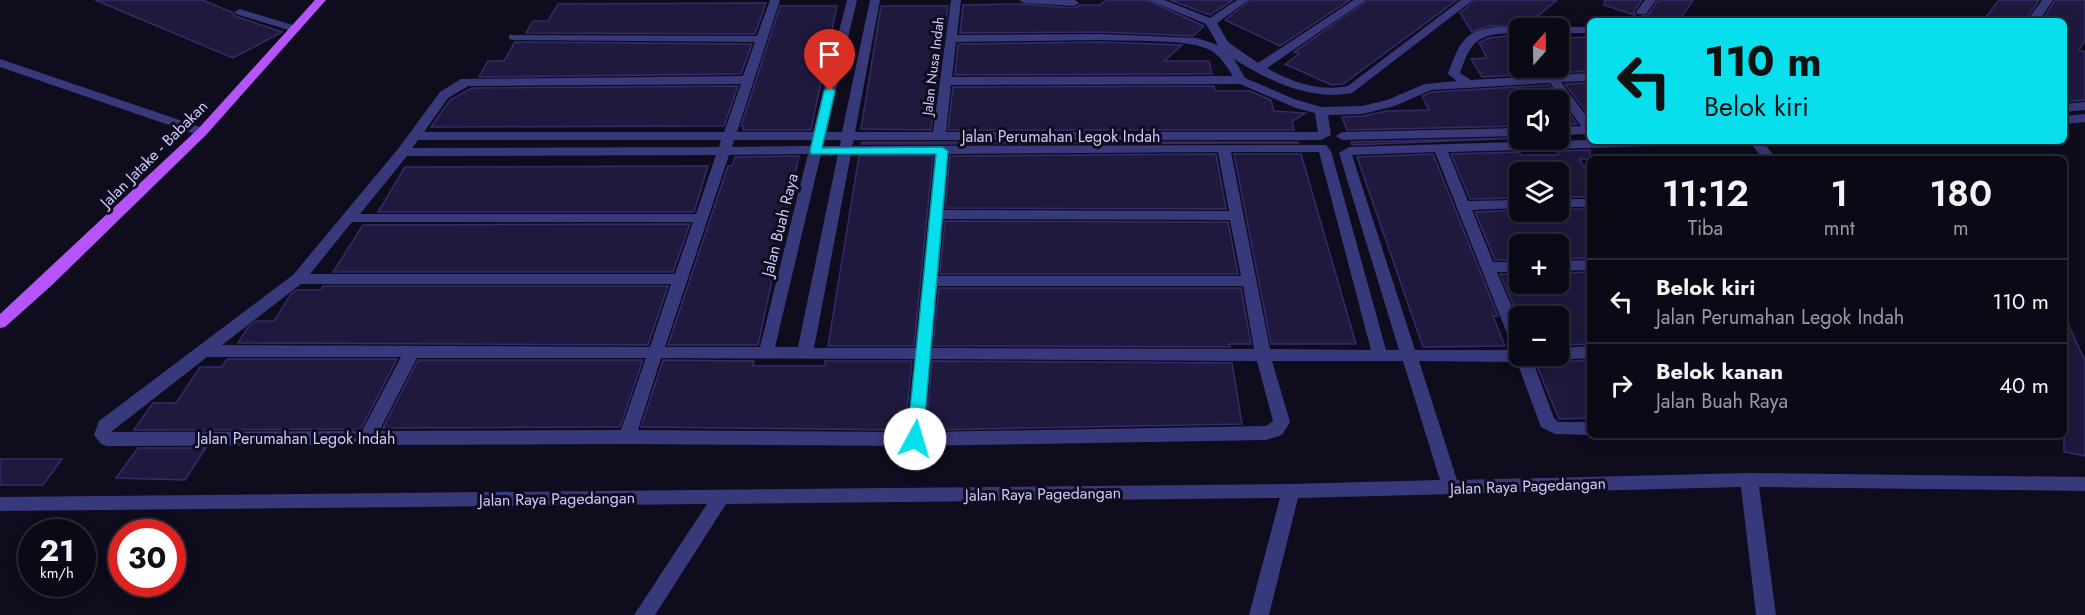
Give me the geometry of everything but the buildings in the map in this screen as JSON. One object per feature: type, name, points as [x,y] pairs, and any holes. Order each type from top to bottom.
[{"type":"main road","name":"Jalan Jatake - Babakan","points":[[0,323],[46,282],[202,132],[321,0]]},
{"type":"street","points":[[627,437],[775,0]]},
{"type":"street","name":"Jalan Buah Raya","points":[[766,353],[852,0]]},
{"type":"street","points":[[805,353],[875,0]]},
{"type":"street","name":"Jalan Nusa Indah","points":[[941,143],[956,0]]},
{"type":"street","points":[[1024,0],[1074,3]]},
{"type":"street","points":[[1154,0],[1211,22]]},
{"type":"street","points":[[1211,22],[1244,0]]},
{"type":"street","points":[[1259,68],[1361,0]]},
{"type":"street","points":[[1211,22],[1215,35],[1223,46],[1259,68],[1303,88],[1344,91],[1352,89],[1468,0]]},
{"type":"street","points":[[1642,12],[1651,0]]},
{"type":"street","points":[[2035,18],[2048,0]]},
{"type":"street","points":[[240,12],[295,29]]},
{"type":"street","points":[[1469,84],[1454,74],[1464,45],[1472,36],[1487,30],[1509,30]]},
{"type":"street","points":[[1569,30],[1587,30]]},
{"type":"street","points":[[513,37],[762,39]]},
{"type":"street","points":[[951,39],[1101,37],[1197,41],[1215,48],[1226,56],[1240,80]]},
{"type":"street","points":[[0,63],[202,132]]},
{"type":"street","points":[[946,81],[1240,80],[1274,92],[1299,106],[1321,111],[1362,110],[1392,103],[1429,87],[1587,77]]},
{"type":"street","points":[[1553,79],[1587,126]]},
{"type":"street","name":"Jalan Perumahan Legok Indah","points":[[748,80],[465,82],[444,95],[403,152],[298,279],[105,426],[102,435],[107,439],[627,437],[915,439],[1266,433],[1276,430],[1282,422],[1263,355],[1224,150]]},
{"type":"street","points":[[2067,108],[2085,106]]},
{"type":"street","points":[[1321,111],[1323,142],[1380,356]]},
{"type":"street","points":[[2067,120],[2085,118]]},
{"type":"street","points":[[1569,131],[1587,130]]},
{"type":"street","points":[[1323,142],[1342,136],[1509,132]]},
{"type":"street","name":"Jalan Perumahan Legok Indah","points":[[415,136],[848,136],[941,143],[1224,150],[1323,142]]},
{"type":"street","points":[[1342,136],[1350,141],[1347,152],[1451,488]]},
{"type":"street","points":[[1323,142],[1335,154],[1587,144]]},
{"type":"street","name":"Jalan Perumahan Legok Indah","points":[[403,152],[845,151],[941,143],[1323,142]]},
{"type":"street","name":"Jalan Perumahan Legok Indah","points":[[915,439],[941,143]]},
{"type":"street","points":[[1758,144],[1768,156]]},
{"type":"street","points":[[1440,148],[1509,319]]},
{"type":"street","points":[[1569,203],[1587,203]]},
{"type":"street","points":[[1463,206],[1509,204]]},
{"type":"street","points":[[936,214],[1237,216]]},
{"type":"street","points":[[349,218],[701,218]]},
{"type":"street","points":[[1569,266],[1587,265]]},
{"type":"street","points":[[1488,267],[1509,267]]},
{"type":"street","points":[[298,279],[681,279]]},
{"type":"street","points":[[930,281],[1249,281]]},
{"type":"street","points":[[206,351],[1509,356]]},
{"type":"street","points":[[367,438],[412,352]]},
{"type":"street","points":[[1569,353],[1587,352]]},
{"type":"street","points":[[1527,366],[1547,422],[1555,428],[1587,429]]},
{"type":"street","points":[[1749,480],[1766,615]]},
{"type":"street","name":"Jalan Raya Pagedangan","points":[[0,504],[1292,491],[1749,480],[2085,484]]},
{"type":"street","points":[[1259,615],[1292,491]]},
{"type":"street","points":[[644,615],[722,497]]},
{"type":"route","points":[[830,91],[815,151],[942,151],[915,439]]}]
